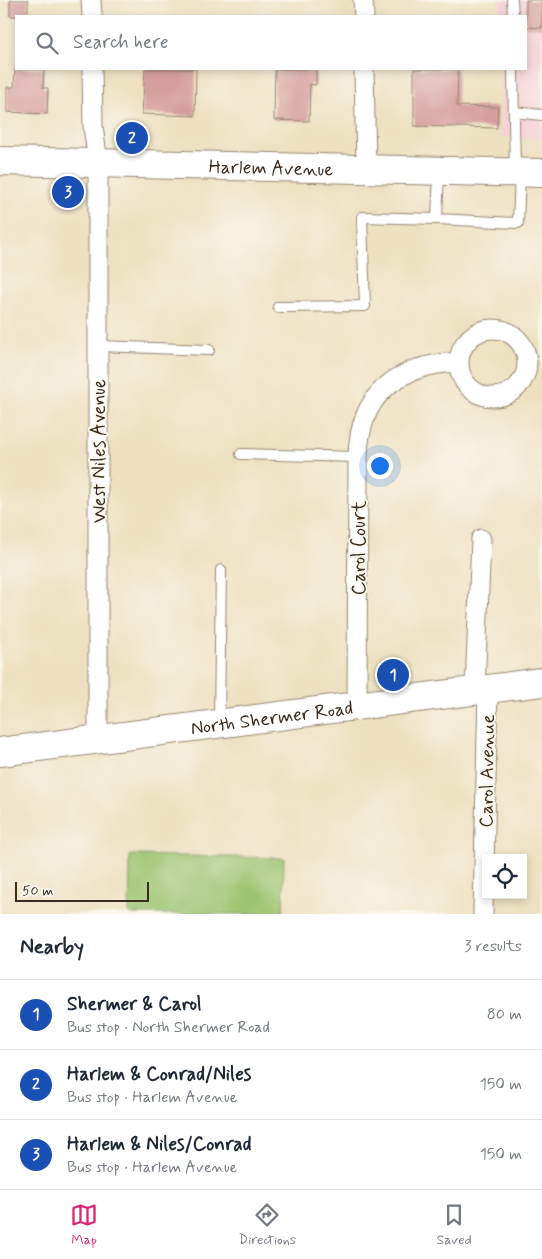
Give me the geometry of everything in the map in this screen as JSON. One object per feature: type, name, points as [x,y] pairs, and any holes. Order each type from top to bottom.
[{"type":"main road","name":"Harlem Avenue","points":[[0,161],[526,173]]},
{"type":"main road","name":"North Shermer Road","points":[[0,752],[542,682]]},
{"type":"street","points":[[92,0],[92,15]]},
{"type":"street","points":[[363,0],[364,15]]},
{"type":"street","name":"West Niles Avenue","points":[[92,70],[93,126],[98,163],[98,739]]},
{"type":"street","points":[[364,70],[366,168]]},
{"type":"street","name":"Carol Court","points":[[357,706],[358,457],[360,427],[376,395],[406,372],[433,363],[458,362]]},
{"type":"street","name":"Carol Avenue","points":[[481,539],[483,914]]},
{"type":"lane","points":[[512,0],[512,15]]},
{"type":"lane","points":[[278,307],[365,306],[362,217],[518,223],[526,173],[514,112],[513,70]]},
{"type":"lane","points":[[514,112],[542,115]]},
{"type":"lane","points":[[437,219],[439,170]]},
{"type":"lane","points":[[98,346],[209,350]]},
{"type":"lane","points":[[241,454],[358,457]]},
{"type":"lane","points":[[219,723],[221,570]]},
{"type":"shaded area","points":[[500,0],[542,0],[542,139],[501,137],[501,70],[527,70],[527,15],[500,15]]},
{"type":"green space","points":[[130,855],[284,858],[283,914],[129,914]]},
{"type":"building","points":[[10,0],[28,0],[28,15],[10,16]]},
{"type":"building","points":[[526,0],[542,0],[542,28],[527,27]]},
{"type":"building","points":[[15,69],[44,70],[43,88],[48,88],[47,114],[7,112],[7,87],[14,87]]},
{"type":"building","points":[[145,70],[196,70],[195,116],[142,114]]},
{"type":"building","points":[[275,70],[316,70],[316,85],[310,84],[309,121],[274,120]]},
{"type":"building","points":[[414,70],[458,70],[457,106],[498,107],[497,128],[414,126]]},
{"type":"place","name":"Harlem & Conrad/Niles","points":[[132,138]]},
{"type":"place","name":"Harlem & Niles/Conrad","points":[[68,192]]},
{"type":"place","name":"Shermer & Carol","points":[[393,675]]}]
